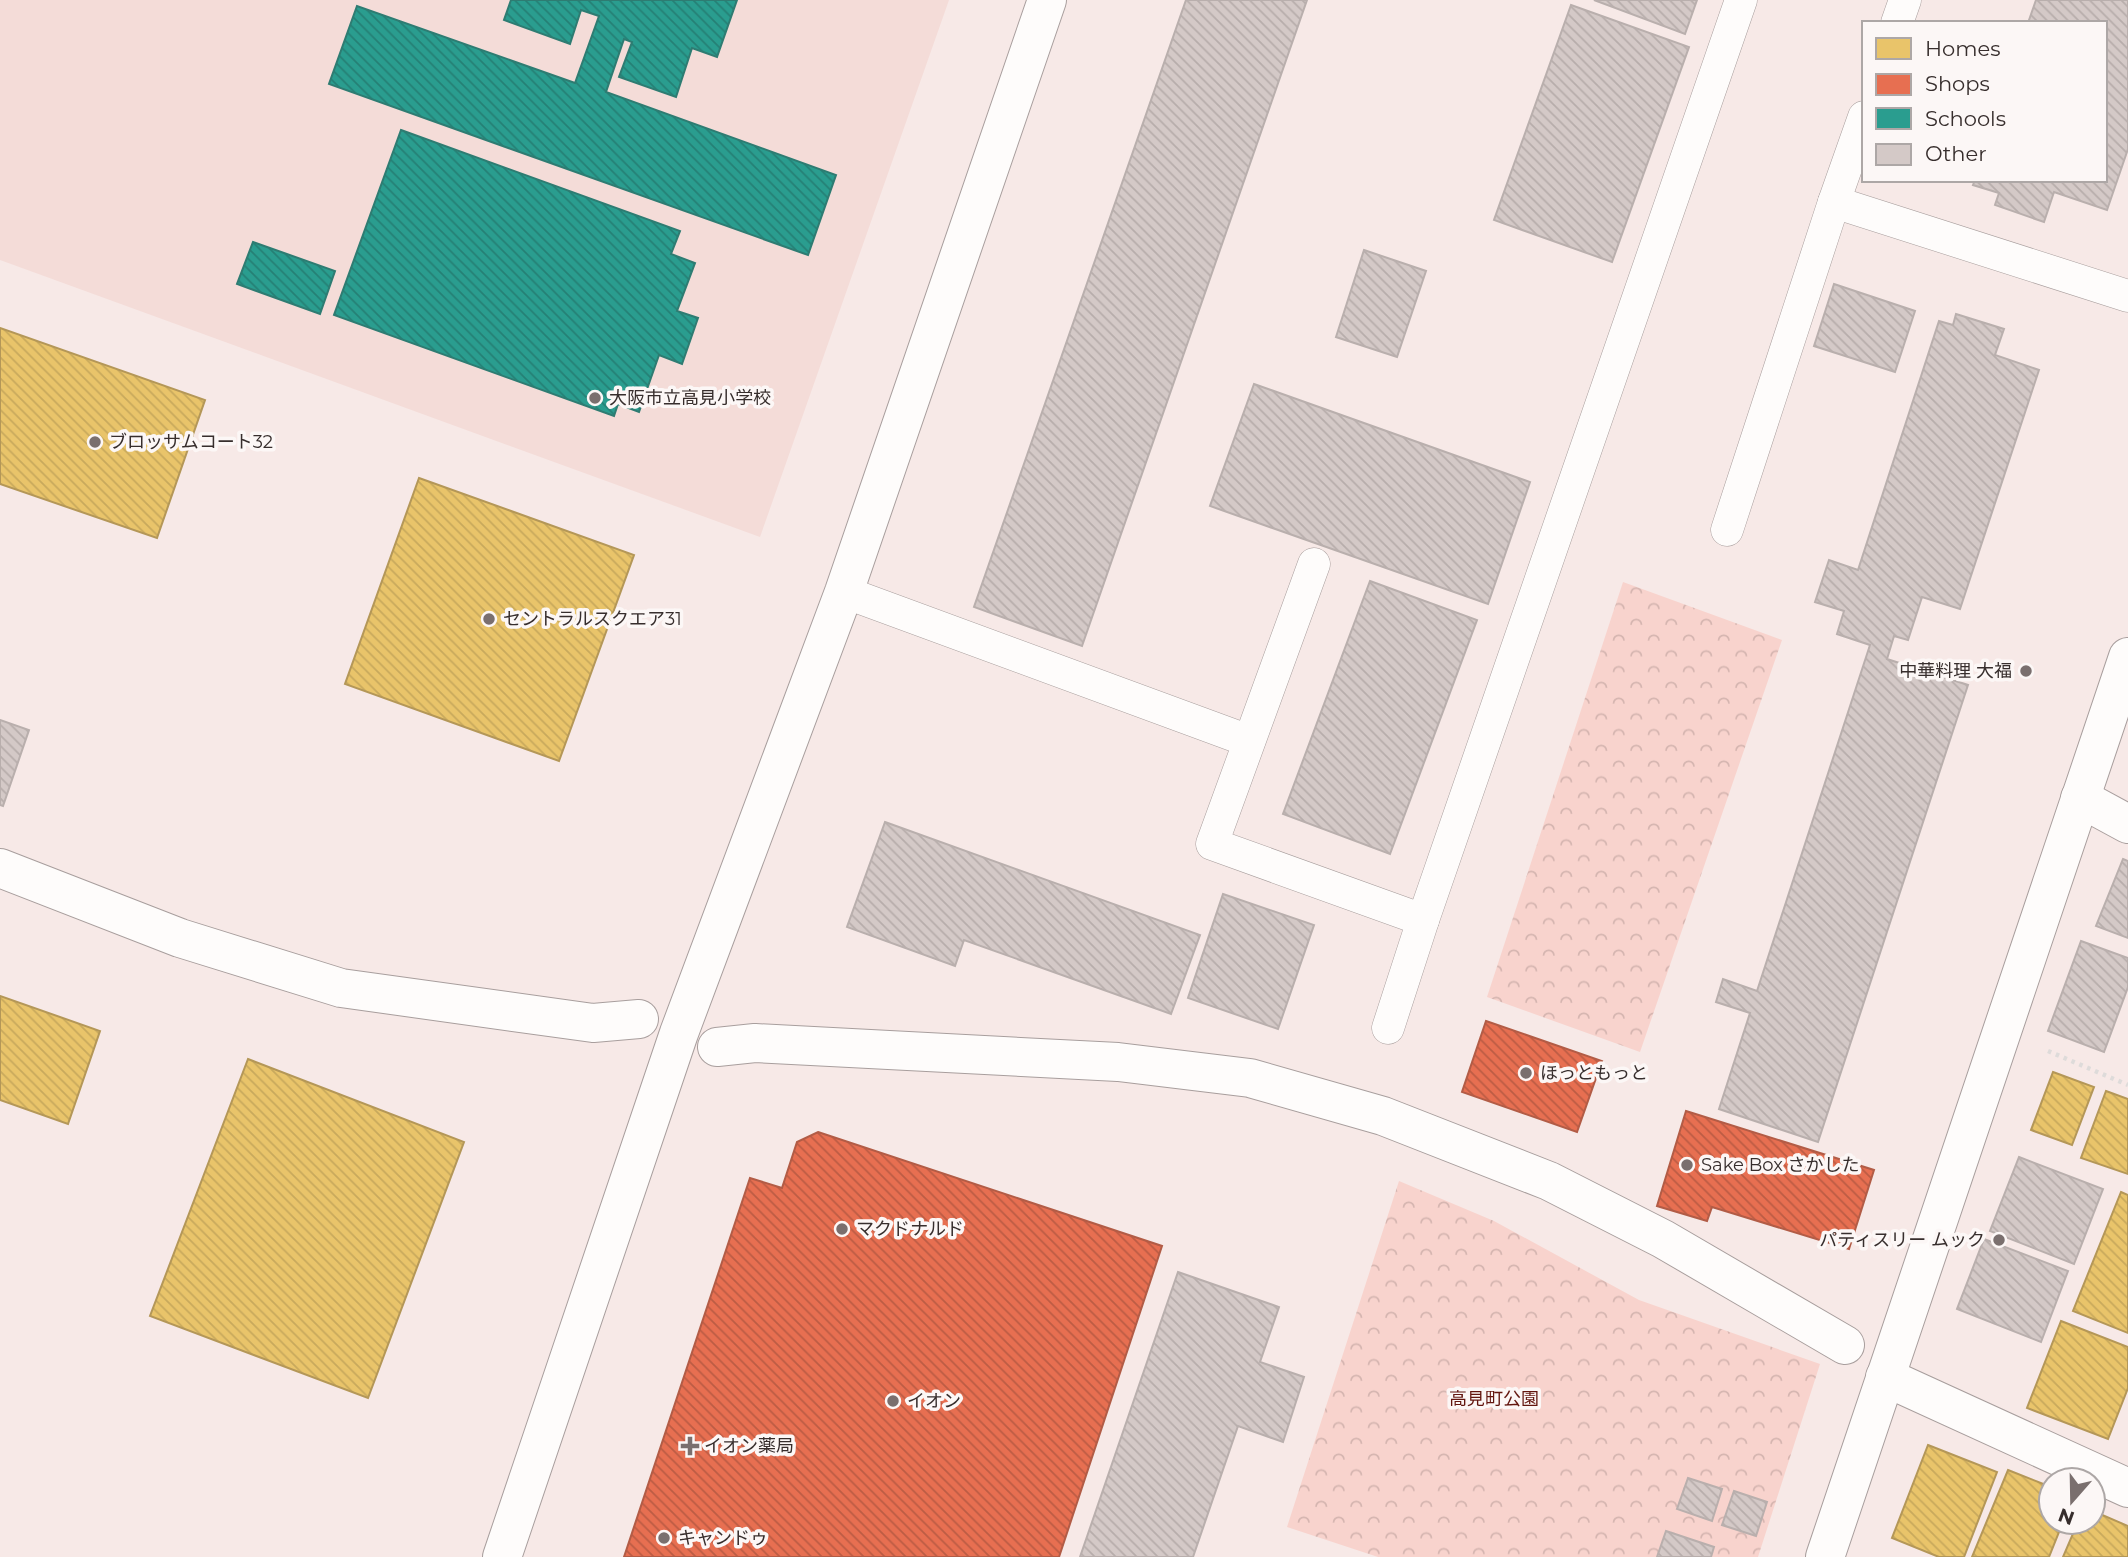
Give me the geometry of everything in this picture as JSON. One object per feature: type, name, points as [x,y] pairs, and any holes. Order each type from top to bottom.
[{"type":"street","points":[[502,1557],[679,1033],[844,592],[1047,0]]},
{"type":"street","points":[[1825,1557],[2128,657]]},
{"type":"street","points":[[2080,798],[2128,824]]},
{"type":"street","points":[[0,868],[180,938],[341,988],[593,1023],[639,1019]]},
{"type":"street","points":[[717,1047],[755,1043],[1118,1062],[1250,1078],[1383,1116],[1549,1181],[1663,1240],[1845,1345]]},
{"type":"street","points":[[1885,1377],[2128,1488]]},
{"type":"lane","points":[[1388,1028],[1741,0]]},
{"type":"lane","points":[[1898,21],[1905,0]]},
{"type":"lane","points":[[1727,530],[1833,202],[1862,122]]},
{"type":"lane","points":[[1833,202],[2128,296]]},
{"type":"lane","points":[[1314,564],[1212,844],[1423,920]]},
{"type":"lane","points":[[844,592],[1249,741]]},
{"type":"path","points":[[2001,1032],[2128,1085]]},
{"type":"shaded area","name":"大阪市立高見小学校","points":[[0,0],[949,0],[760,537],[0,260]]},
{"type":"green space","points":[[1623,582],[1782,640],[1640,1052],[1487,997]]},
{"type":"green space","name":"高見町公園","points":[[1399,1181],[1494,1221],[1639,1300],[1820,1364],[1758,1557],[1378,1557],[1287,1527]]},
{"type":"building: Homes","name":"ブロッサムコート32","points":[[0,328],[205,400],[157,538],[0,484]]},
{"type":"building: Homes","name":"セントラルスクエア31","points":[[419,478],[634,555],[559,761],[345,684]]},
{"type":"building: Homes","points":[[0,996],[100,1031],[68,1124],[0,1100]]},
{"type":"building: Homes","points":[[248,1059],[464,1142],[368,1398],[150,1316]]},
{"type":"building: Homes","points":[[2053,1072],[2094,1087],[2072,1145],[2031,1130]]},
{"type":"building: Homes","points":[[2106,1091],[2128,1099],[2128,1174],[2081,1158]]},
{"type":"building: Homes","points":[[2121,1192],[2128,1195],[2128,1333],[2073,1311]]},
{"type":"building: Homes","points":[[2061,1321],[2128,1347],[2128,1388],[2108,1439],[2027,1408]]},
{"type":"building: Homes","points":[[1928,1445],[1997,1472],[1964,1557],[1939,1557],[1892,1538]]},
{"type":"building: Homes","points":[[2008,1470],[2037,1481],[2037,1536],[2057,1536],[2049,1557],[1972,1557]]},
{"type":"building: Homes","points":[[2107,1517],[2128,1526],[2128,1557],[2063,1557],[2072,1536],[2107,1536]]},
{"type":"building: Shops","points":[[1486,1021],[1602,1061],[1577,1132],[1462,1092]]},
{"type":"building: Shops","points":[[1686,1111],[1874,1170],[1849,1249],[1712,1207],[1707,1221],[1657,1206]]},
{"type":"building: Shops","name":"イオン","points":[[818,1132],[1162,1246],[1059,1557],[624,1557],[750,1178],[782,1188],[797,1142]]},
{"type":"building: Schools","points":[[511,0],[737,0],[717,57],[692,48],[676,97],[619,77],[632,42],[624,39],[606,92],[836,175],[808,255],[329,84],[357,6],[575,83],[599,16],[581,10],[570,44],[504,20]]},
{"type":"building: Schools","points":[[401,130],[680,231],[671,254],[695,263],[677,311],[698,318],[682,364],[659,355],[639,412],[618,404],[614,416],[334,315]]},
{"type":"building: Schools","points":[[253,242],[335,271],[320,314],[237,284]]},
{"type":"building: Other","points":[[1186,0],[1307,0],[1082,646],[974,607]]},
{"type":"building: Other","points":[[1594,0],[1697,0],[1685,34]]},
{"type":"building: Other","points":[[2036,0],[2128,0],[2128,149],[2107,210],[2054,192],[2044,222],[1995,205],[1999,193],[1973,185],[1974,182],[2107,182],[2107,21],[2029,21]]},
{"type":"building: Other","points":[[1571,5],[1689,47],[1612,262],[1494,220]]},
{"type":"building: Other","points":[[1364,250],[1426,271],[1397,357],[1336,337]]},
{"type":"building: Other","points":[[1834,284],[1915,311],[1895,372],[1814,346]]},
{"type":"building: Other","points":[[1956,314],[2004,329],[1995,355],[2039,370],[1960,609],[1922,597],[1908,640],[1894,636],[1887,659],[1968,685],[1818,1142],[1719,1109],[1750,1013],[1716,1002],[1723,979],[1757,991],[1870,645],[1837,634],[1844,611],[1815,602],[1829,560],[1858,570],[1939,321],[1953,325]]},
{"type":"building: Other","points":[[1254,384],[1530,482],[1488,604],[1210,506]]},
{"type":"building: Other","points":[[1370,581],[1477,620],[1390,854],[1283,814]]},
{"type":"building: Other","points":[[0,720],[29,730],[3,806],[0,805]]},
{"type":"building: Other","points":[[885,822],[1200,935],[1171,1014],[964,940],[955,966],[847,927]]},
{"type":"building: Other","points":[[2123,859],[2128,861],[2128,938],[2096,926]]},
{"type":"building: Other","points":[[1223,894],[1314,925],[1278,1029],[1188,998]]},
{"type":"building: Other","points":[[2081,941],[2128,958],[2128,987],[2104,1052],[2048,1031]]},
{"type":"building: Other","points":[[2019,1157],[2103,1189],[2074,1264],[1990,1231]]},
{"type":"building: Other","points":[[1984,1239],[2068,1271],[2041,1342],[1957,1309]]},
{"type":"building: Other","points":[[1178,1272],[1279,1307],[1260,1362],[1304,1377],[1283,1442],[1238,1426],[1193,1557],[1080,1557]]},
{"type":"building: Other","points":[[1688,1478],[1722,1489],[1712,1521],[1677,1509]]},
{"type":"building: Other","points":[[1734,1491],[1767,1502],[1756,1536],[1722,1525]]},
{"type":"building: Other","points":[[1666,1531],[1714,1547],[1711,1557],[1657,1557]]},
{"type":"place","name":"大阪市立高見小学校","points":[[595,398]]},
{"type":"place","name":"ブロッサムコート32","points":[[95,442]]},
{"type":"place","name":"セントラルスクエア31","points":[[489,619]]},
{"type":"place","name":"中華料理 大福","points":[[2026,671]]},
{"type":"place","name":"ほっともっと","points":[[1526,1073]]},
{"type":"place","name":"Sake Box さかした","points":[[1687,1165]]},
{"type":"place","name":"マクドナルド","points":[[842,1229]]},
{"type":"place","name":"パティスリー ムック","points":[[1999,1240]]},
{"type":"place","name":"イオン","points":[[893,1401]]},
{"type":"place","name":"イオン薬局","points":[[690,1446]]},
{"type":"place","name":"キャンドゥ","points":[[664,1538]]}]
